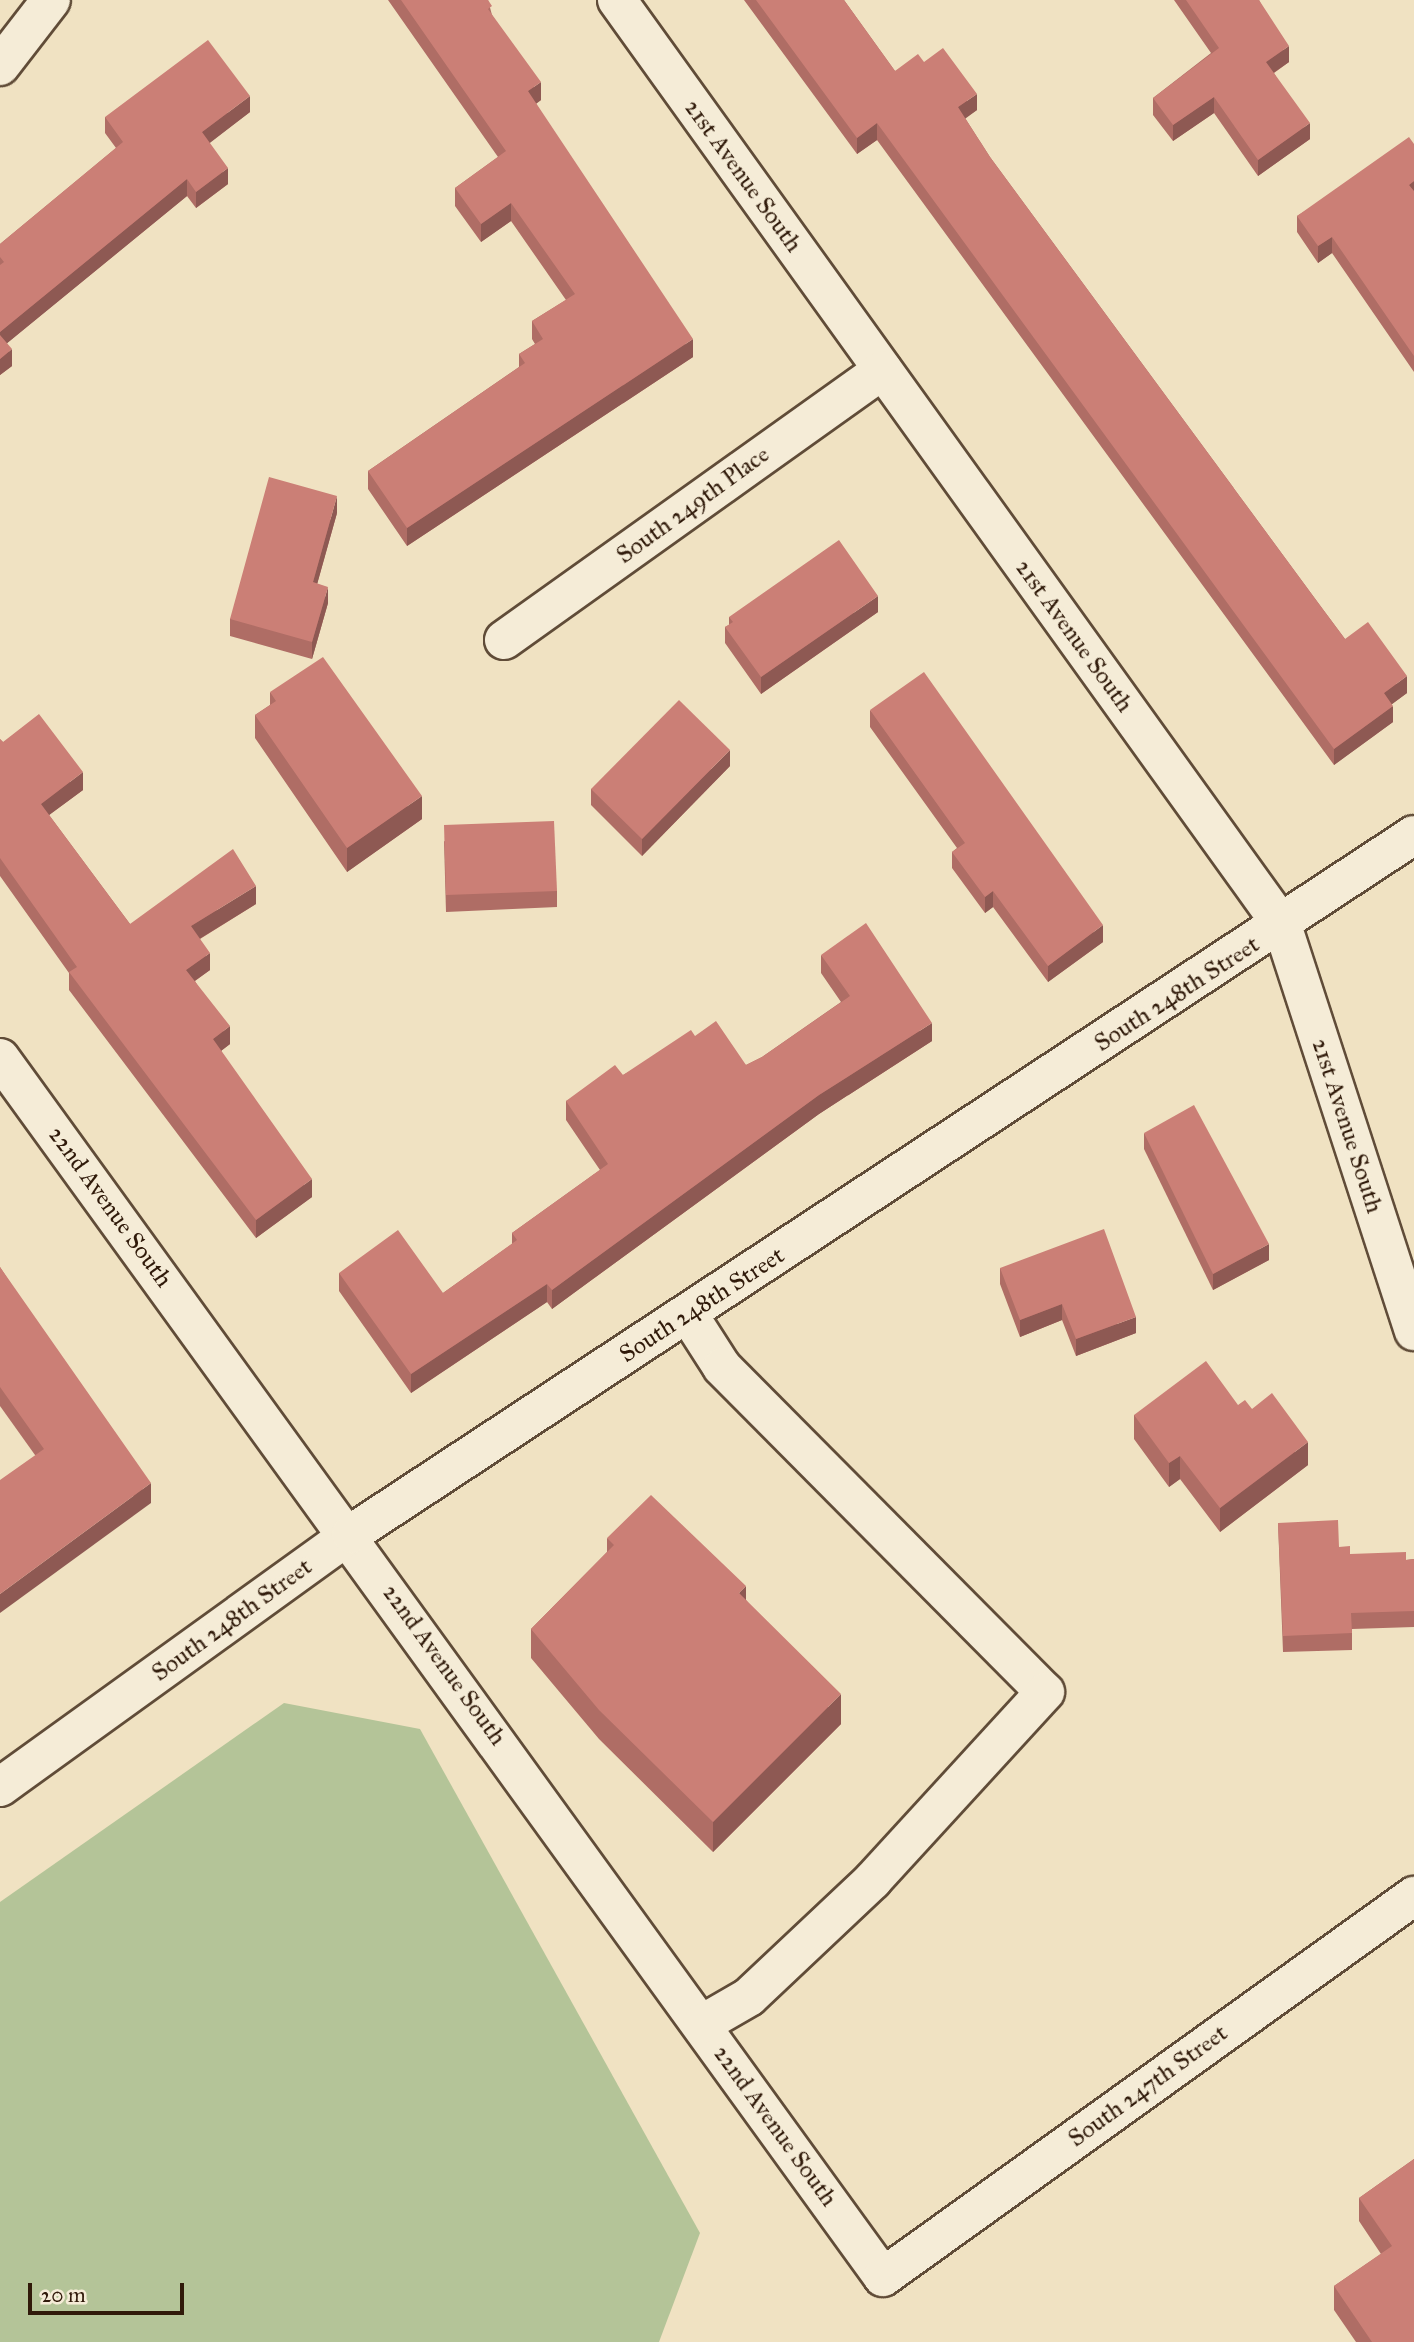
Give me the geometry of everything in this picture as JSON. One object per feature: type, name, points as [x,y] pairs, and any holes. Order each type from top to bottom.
[{"type":"street","points":[[0,66],[51,0]]},
{"type":"street","name":"21st Avenue South","points":[[617,0],[1282,925],[1414,1331]]},
{"type":"street","name":"South 249th Place","points":[[503,640],[882,370]]},
{"type":"street","name":"South 248th Street","points":[[0,1787],[351,1535],[1282,925],[1414,835]]},
{"type":"street","name":"22nd Avenue South","points":[[0,1058],[351,1535],[883,2277]]},
{"type":"street","points":[[688,1314],[722,1367],[1045,1692],[873,1880],[749,1997],[702,2024]]},
{"type":"street","name":"South 247th Street","points":[[883,2277],[1414,1896]]},
{"type":"green space","points":[[284,1703],[420,1729],[700,2233],[659,2342],[0,2342],[0,1902]]},
{"type":"building","points":[[401,0],[488,0],[492,6],[488,9],[541,82],[528,91],[693,339],[407,528],[368,471],[525,363],[519,354],[543,339],[532,321],[575,294],[511,203],[481,224],[455,188],[506,151]]},
{"type":"building","points":[[756,0],[844,0],[895,71],[918,54],[924,62],[943,48],[977,94],[958,107],[990,157],[1319,604],[1345,639],[1368,622],[1407,676],[1384,693],[1393,706],[1334,749],[877,123],[857,138]]},
{"type":"building","points":[[1186,0],[1259,0],[1289,46],[1266,62],[1310,123],[1258,160],[1214,97],[1173,125],[1153,98],[1219,48]]},
{"type":"building","points":[[208,40],[250,96],[202,132],[228,168],[196,192],[187,179],[0,332],[0,265],[4,262],[0,257],[0,244],[123,142],[105,117]]},
{"type":"building","points":[[1409,137],[1414,144],[1414,181],[1409,185],[1414,191],[1414,356],[1332,237],[1318,246],[1297,216]]},
{"type":"building","points":[[0,335],[12,349],[0,359]]},
{"type":"building","points":[[269,477],[337,496],[313,582],[328,587],[312,642],[230,619]]},
{"type":"building","points":[[839,540],[878,596],[761,677],[725,627],[733,622],[729,617]]},
{"type":"building","points":[[323,657],[422,796],[347,848],[255,715],[276,701],[270,692]]},
{"type":"building","points":[[924,672],[1103,925],[1048,966],[993,891],[985,897],[952,852],[965,843],[870,710]]},
{"type":"building","points":[[679,700],[730,750],[642,839],[591,789]]},
{"type":"building","points":[[39,714],[83,772],[41,804],[130,924],[233,849],[256,886],[191,926],[210,953],[186,970],[230,1026],[213,1039],[312,1179],[256,1220],[69,972],[77,967],[0,858],[0,739],[3,742]]},
{"type":"building","points":[[554,821],[557,891],[446,895],[444,825]]},
{"type":"building","points":[[866,923],[932,1023],[819,1095],[552,1290],[547,1284],[411,1374],[339,1273],[398,1230],[443,1293],[517,1240],[512,1233],[608,1164],[566,1101],[615,1065],[623,1075],[691,1030],[695,1036],[716,1021],[746,1065],[762,1057],[850,996],[821,955]]},
{"type":"building","points":[[1194,1105],[1269,1244],[1213,1274],[1144,1133]]},
{"type":"building","points":[[1104,1229],[1136,1317],[1076,1339],[1062,1304],[1020,1320],[1000,1268]]},
{"type":"building","points":[[0,1267],[151,1483],[0,1594],[0,1480],[44,1449],[0,1387]]},
{"type":"building","points":[[1206,1361],[1238,1405],[1245,1400],[1252,1409],[1272,1393],[1308,1442],[1220,1508],[1180,1456],[1169,1463],[1134,1415]]},
{"type":"building","points":[[651,1495],[746,1586],[739,1593],[841,1694],[713,1822],[599,1710],[531,1629],[614,1545],[607,1538]]},
{"type":"building","points":[[1338,1520],[1339,1547],[1350,1546],[1350,1554],[1406,1552],[1406,1560],[1414,1559],[1414,1611],[1351,1613],[1352,1633],[1283,1636],[1278,1523]]},
{"type":"building","points":[[1414,2159],[1414,2342],[1372,2342],[1334,2286],[1392,2246],[1359,2198]]}]
